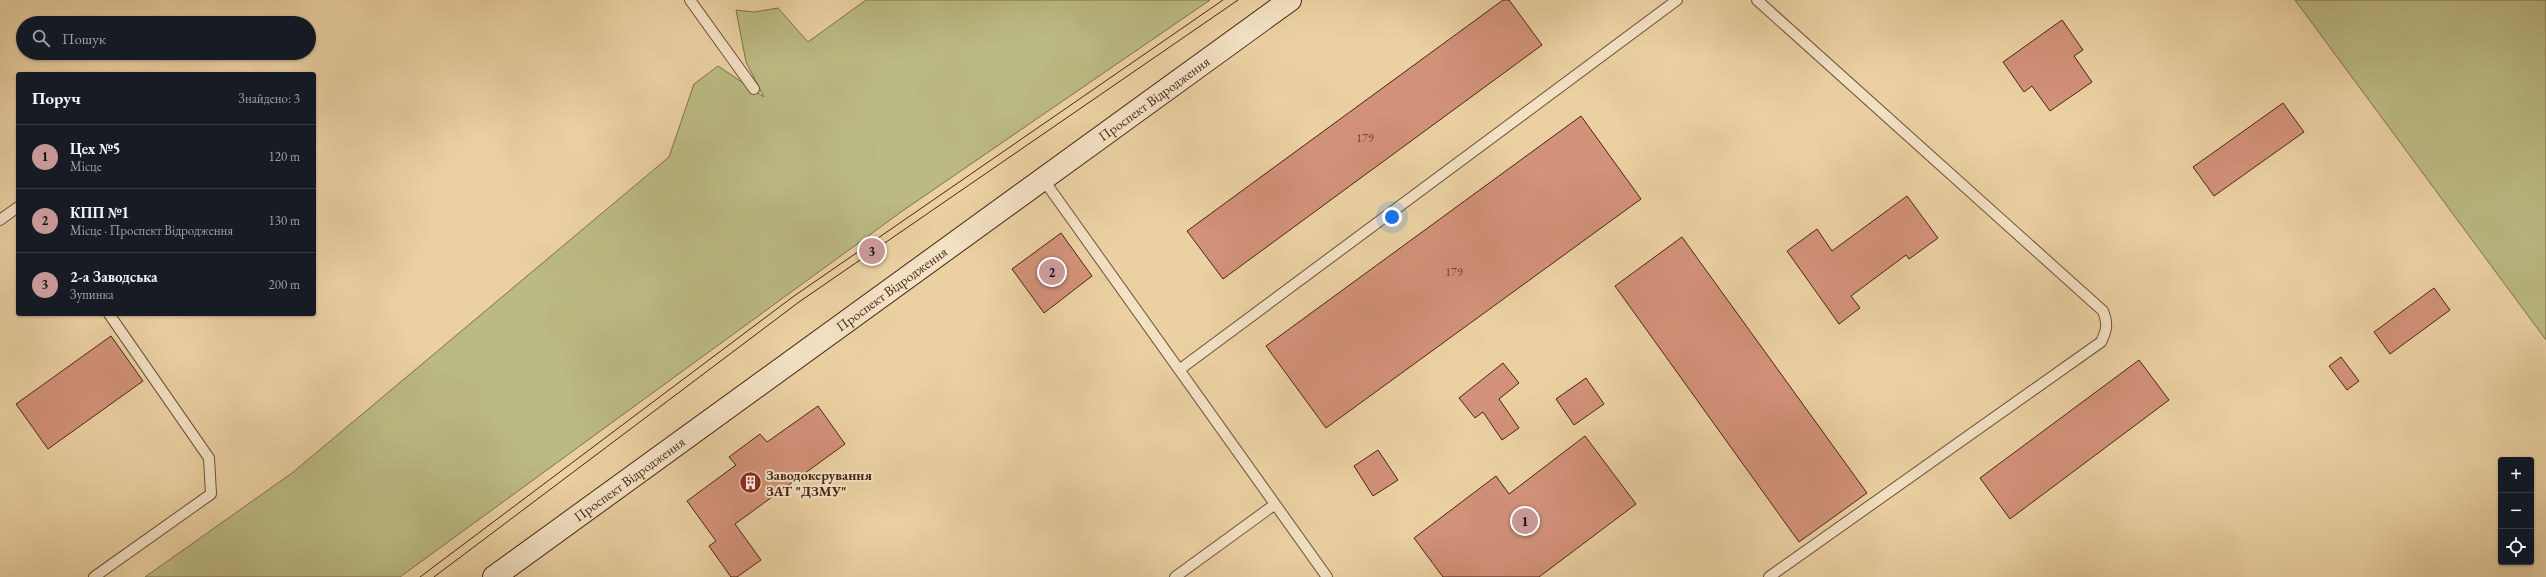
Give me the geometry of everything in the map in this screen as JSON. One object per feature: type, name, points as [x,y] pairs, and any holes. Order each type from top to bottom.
[{"type":"street","name":"Проспект Відродження","points":[[494,577],[1290,0]]},
{"type":"lane","points":[[690,0],[754,89]]},
{"type":"lane","points":[[1179,370],[1678,0]]},
{"type":"lane","points":[[1757,0],[2103,311],[2107,321],[2106,332],[2101,342],[1769,577]]},
{"type":"lane","points":[[1043,179],[1274,506],[1328,577]]},
{"type":"lane","points":[[0,220],[16,208]]},
{"type":"lane","points":[[94,577],[210,494],[209,458],[110,316]]},
{"type":"lane","points":[[1176,577],[1274,506]]},
{"type":"shaded area","points":[[866,0],[1210,0],[901,212],[400,577],[145,577],[292,473],[669,157],[694,84],[718,66],[764,97],[746,62],[736,10],[754,12],[778,8],[808,42]]},
{"type":"shaded area","points":[[2295,0],[2546,0],[2546,340]]},
{"type":"building","points":[[1503,0],[1509,0],[1542,45],[1223,279],[1187,231]]},
{"type":"building","points":[[2062,20],[2083,50],[2074,56],[2092,82],[2050,111],[2032,86],[2024,92],[2003,62]]},
{"type":"building","points":[[2283,103],[2304,132],[2214,196],[2193,167]]},
{"type":"building","points":[[1581,116],[1641,199],[1326,428],[1266,346]]},
{"type":"building","points":[[1907,196],[1938,238],[1909,259],[1906,255],[1851,296],[1860,308],[1839,324],[1787,251],[1817,229],[1832,251]]},
{"type":"building","points":[[1061,233],[1092,276],[1044,313],[1012,269]]},
{"type":"building","points":[[1682,237],[1867,493],[1799,542],[1615,286]]},
{"type":"building","points":[[2434,288],[2450,310],[2390,354],[2374,332]]},
{"type":"building","points":[[111,336],[143,381],[48,449],[16,404]]},
{"type":"building","points":[[2341,357],[2359,381],[2347,390],[2329,366]]},
{"type":"building","points":[[2139,360],[2169,400],[2010,519],[1980,478]]},
{"type":"building","points":[[1503,363],[1519,383],[1499,399],[1519,428],[1502,440],[1483,412],[1475,418],[1459,398]]},
{"type":"building","points":[[1586,378],[1604,404],[1574,425],[1556,399]]},
{"type":"building","name":"Заводокерування ЗАТ \"ДЗМУ\"","points":[[818,406],[845,444],[735,524],[761,560],[737,577],[731,577],[709,546],[716,541],[687,501],[736,465],[729,457],[760,434],[767,442]]},
{"type":"building","points":[[1585,436],[1636,504],[1539,577],[1443,577],[1414,538],[1496,476],[1509,494]]},
{"type":"building","points":[[1378,450],[1398,480],[1373,496],[1354,466]]},
{"type":"tram line","points":[[420,577],[794,296],[1223,0]]},
{"type":"tram line","points":[[434,577],[799,302],[1238,0]]},
{"type":"place","name":"2-а Заводська","points":[[872,251]]},
{"type":"place","name":"КПП №1","points":[[1052,272]]},
{"type":"place","name":"Заводокерування ЗАТ \"ДЗМУ\"","points":[[751,483]]},
{"type":"place","name":"Цех №5","points":[[1525,521]]}]
